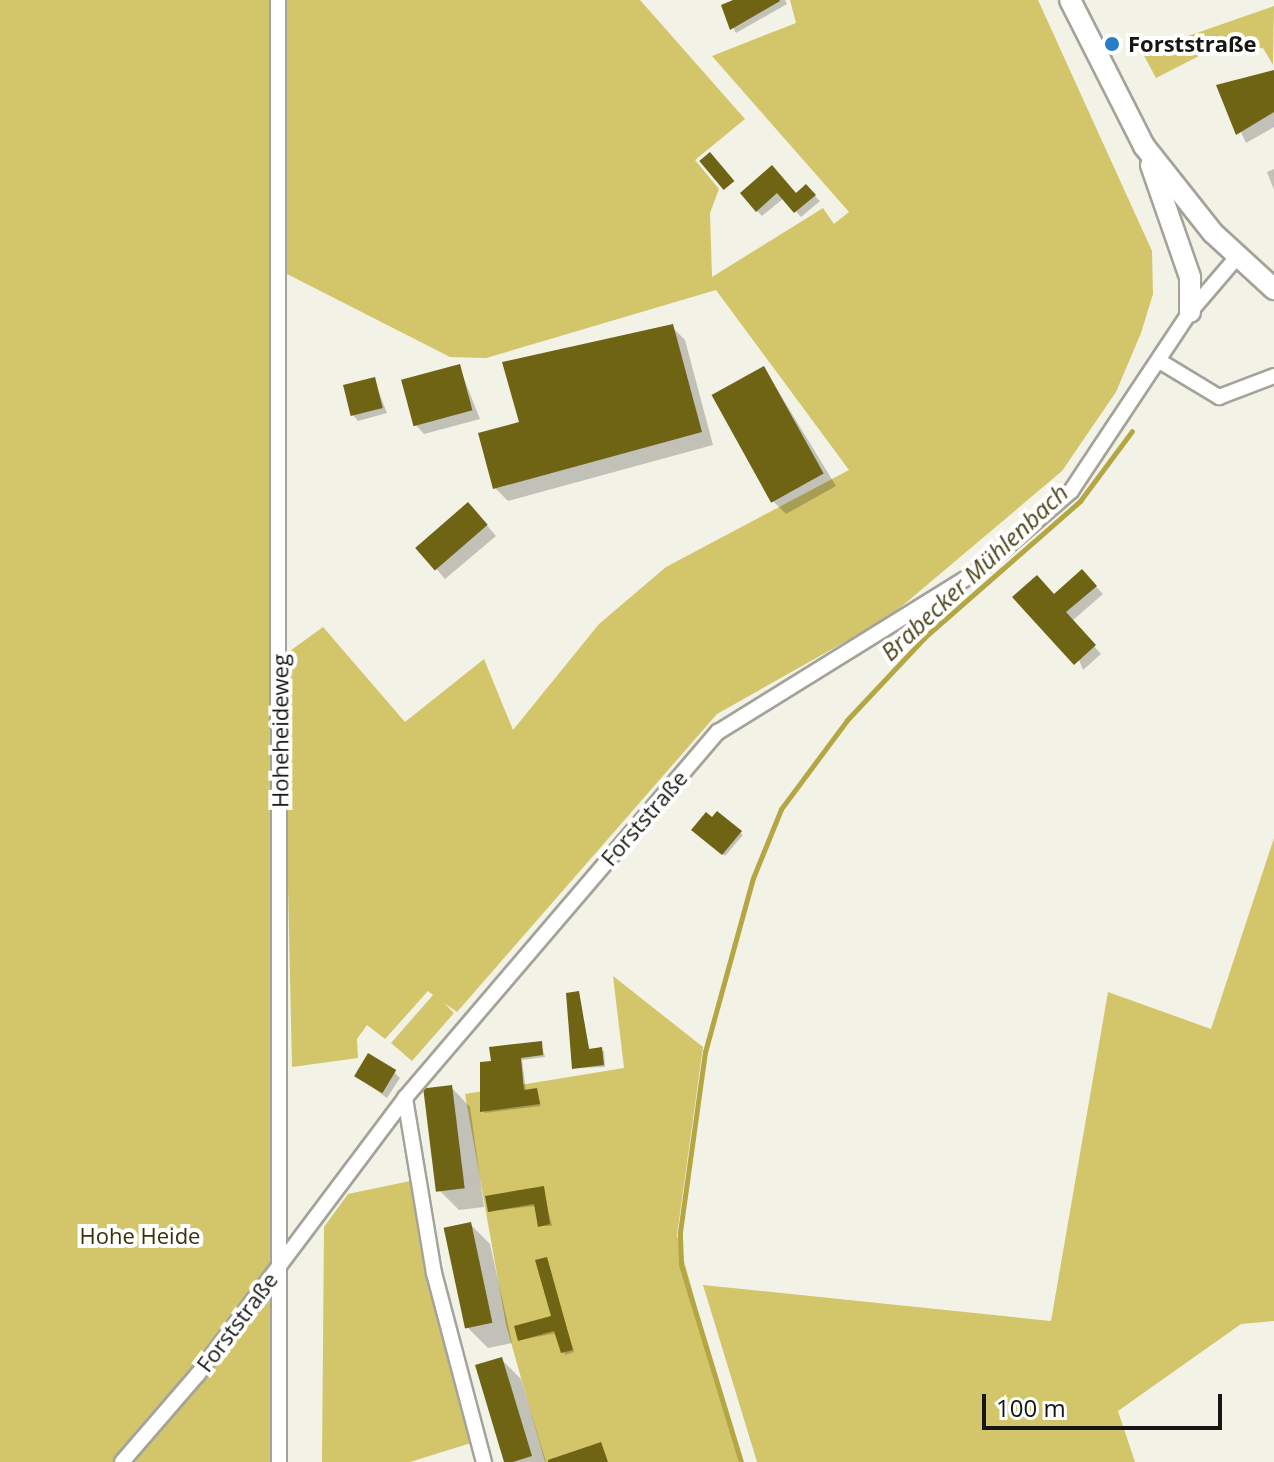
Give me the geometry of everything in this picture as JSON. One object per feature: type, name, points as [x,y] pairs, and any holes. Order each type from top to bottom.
[{"type":"main road","points":[[1070,0],[1144,146],[1190,277],[1190,312]]},
{"type":"main road","points":[[1144,146],[1237,257],[1274,289]]},
{"type":"street","name":"Hoheheideweg","points":[[278,0],[282,1263],[279,1462]]},
{"type":"street","name":"Forststraße","points":[[122,1462],[282,1263],[405,1098],[718,732],[981,569],[1071,491],[1161,362],[1190,312],[1237,257]]},
{"type":"street","points":[[1161,362],[1219,397],[1274,376]]},
{"type":"street","points":[[405,1098],[434,1273],[484,1462]]},
{"type":"green space","name":"Hohe Heide","points":[[0,0],[271,0],[271,1462],[0,1462]]},
{"type":"green space","points":[[286,0],[640,0],[745,119],[695,160],[719,189],[710,213],[712,277],[823,208],[834,224],[849,212],[712,56],[796,23],[790,0],[1038,0],[1152,251],[1153,294],[1141,333],[1116,392],[1062,471],[889,617],[717,714],[457,1012],[444,1003],[454,1013],[412,1061],[391,1043],[433,995],[428,991],[385,1039],[367,1025],[357,1039],[358,1058],[292,1067],[283,656],[323,627],[405,722],[484,659],[513,730],[599,624],[666,567],[849,470],[716,290],[486,358],[450,357],[285,273]]},
{"type":"green space","points":[[1274,6],[1273,65],[1263,48],[1201,55],[1156,78],[1142,52]]},
{"type":"green space","points":[[1274,838],[1274,1321],[1241,1324],[1118,1411],[1135,1462],[757,1462],[703,1285],[1051,1321],[1108,992],[1211,1029]]},
{"type":"green space","points":[[613,976],[703,1047],[677,1235],[739,1462],[545,1462],[506,1325],[465,1094],[624,1068]]},
{"type":"green space","points":[[410,1181],[471,1443],[410,1462],[322,1462],[324,1227],[348,1194]]},
{"type":"building","points":[[733,0],[780,1],[730,30],[721,5]]},
{"type":"building","points":[[1274,70],[1274,112],[1236,135],[1216,85]]},
{"type":"building","points":[[710,152],[734,181],[724,190],[699,161]]},
{"type":"building","points":[[772,165],[796,193],[806,184],[816,195],[794,213],[777,193],[756,212],[740,193]]},
{"type":"building","points":[[673,324],[702,432],[493,489],[478,433],[519,422],[502,362]]},
{"type":"building","points":[[460,364],[472,410],[414,426],[401,380]]},
{"type":"building","points":[[764,366],[824,474],[771,503],[712,395]]},
{"type":"building","points":[[375,377],[383,408],[351,416],[343,385]]},
{"type":"building","points":[[468,502],[488,525],[435,571],[415,548]]},
{"type":"building","points":[[1082,569],[1097,586],[1066,612],[1096,645],[1074,665],[1012,597],[1037,575],[1054,594]]},
{"type":"building","points":[[717,811],[742,831],[722,855],[691,830],[706,812],[712,817]]},
{"type":"building","points":[[579,991],[589,1049],[602,1047],[604,1065],[572,1069],[566,993]]},
{"type":"building","points":[[542,1041],[543,1055],[521,1058],[524,1090],[537,1088],[540,1104],[480,1112],[480,1062],[491,1061],[489,1047]]},
{"type":"building","points":[[368,1053],[396,1070],[382,1093],[354,1076]]},
{"type":"building","points":[[452,1085],[465,1188],[436,1192],[423,1089]]},
{"type":"building","points":[[544,1186],[550,1224],[538,1227],[534,1204],[488,1212],[485,1196]]},
{"type":"building","points":[[471,1222],[492,1323],[465,1329],[444,1228]]},
{"type":"building","points":[[547,1257],[573,1350],[561,1353],[554,1331],[518,1341],[514,1326],[551,1316],[535,1260]]},
{"type":"building","points":[[502,1357],[532,1456],[513,1462],[504,1462],[475,1365]]},
{"type":"building","points":[[601,1442],[608,1462],[548,1462],[548,1460]]},
{"type":"waterway","name":"Brabecker Mühlenbach","points":[[741,1462],[681,1264],[680,1232],[705,1052],[753,878],[781,809],[847,720],[926,636],[1080,501],[1132,431]]},
{"type":"place","name":"Forststraße","points":[[1112,44]]}]
